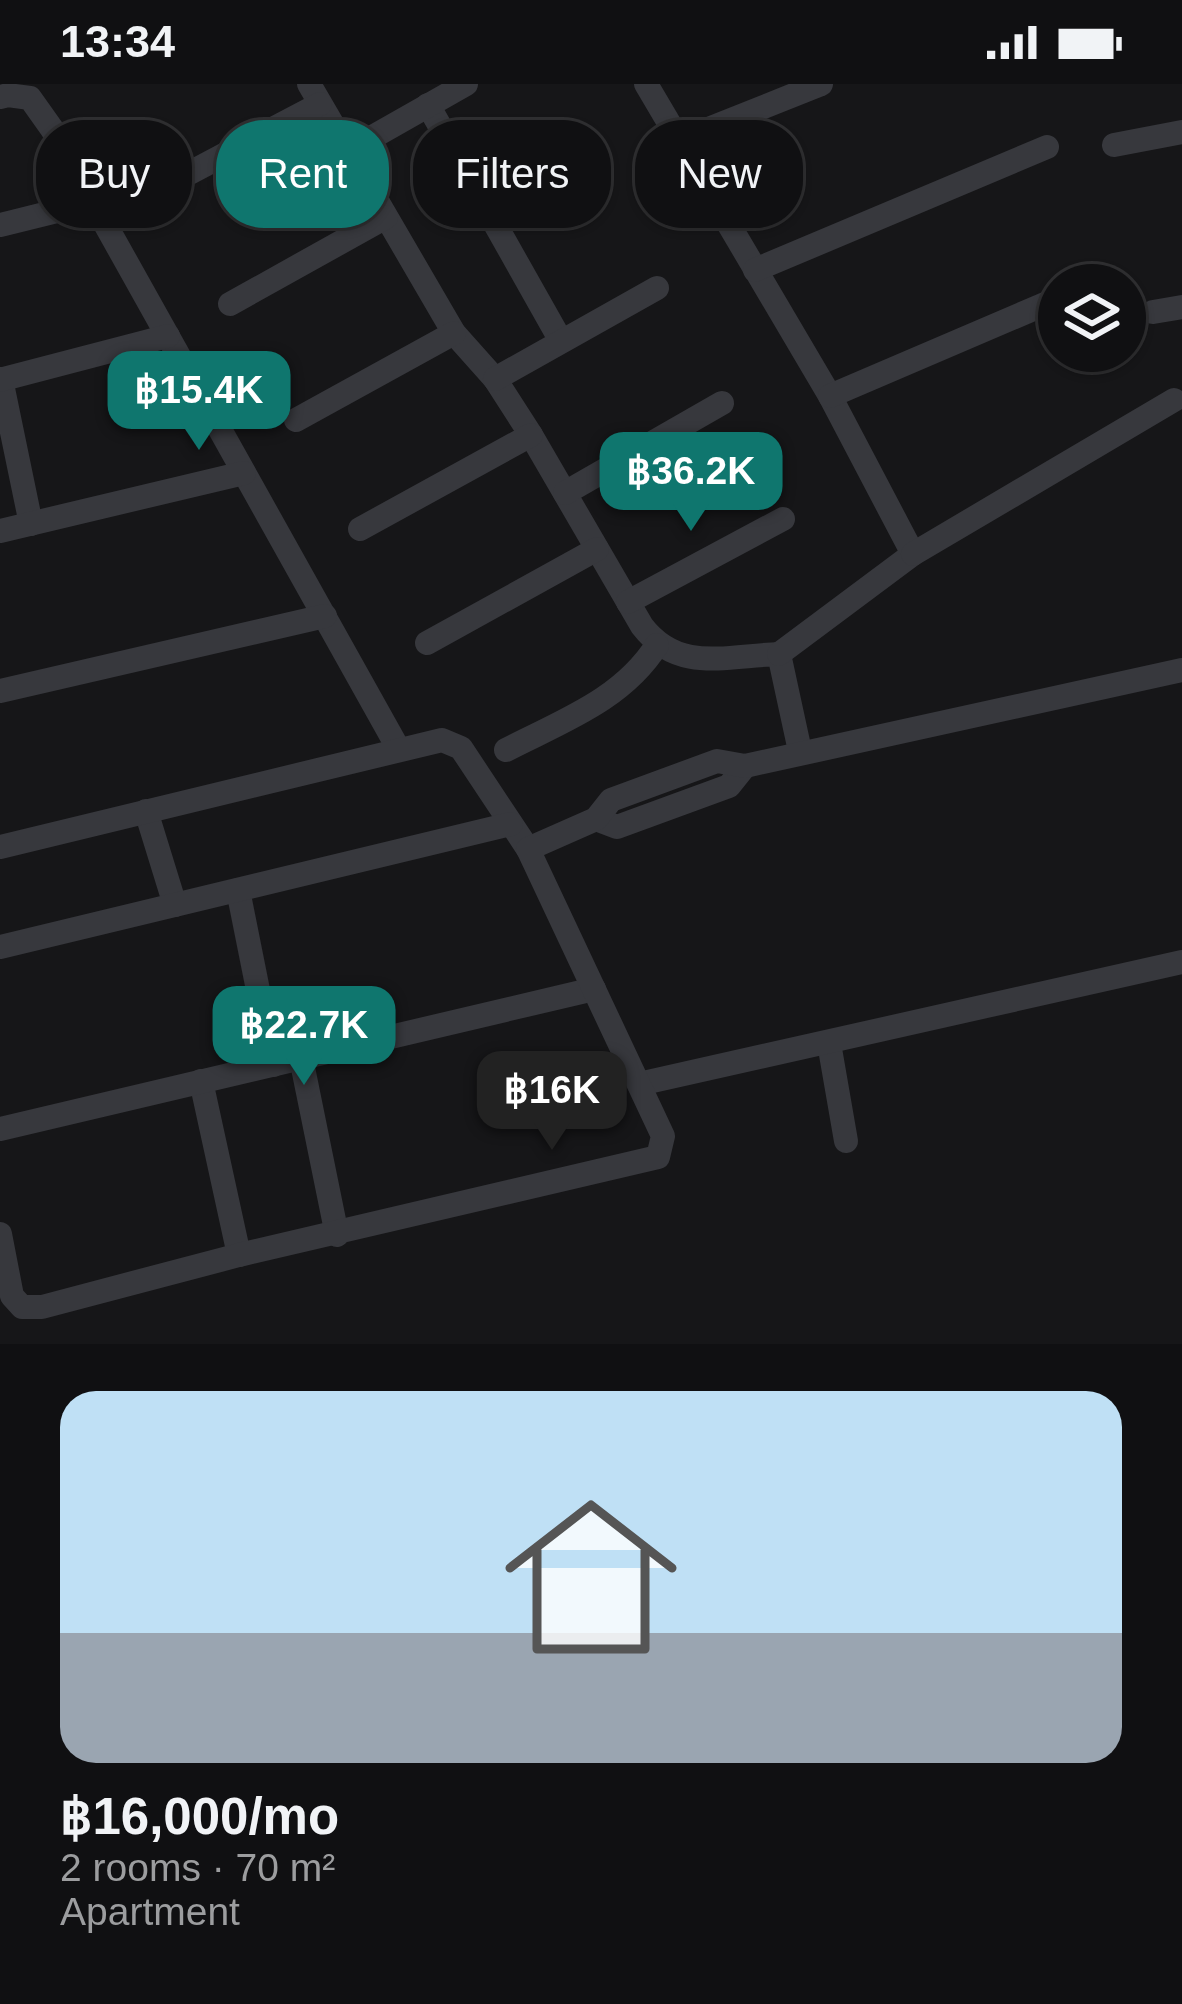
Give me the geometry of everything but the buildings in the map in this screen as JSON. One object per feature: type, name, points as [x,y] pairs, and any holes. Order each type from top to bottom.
[{"type":"street","points":[[389,127],[466,84]]},
{"type":"street","points":[[646,84],[668,120]]},
{"type":"street","points":[[731,120],[821,84]]},
{"type":"street","points":[[5,92],[30,98],[43,120]]},
{"type":"street","points":[[192,169],[314,94],[330,120]]},
{"type":"street","points":[[428,105],[436,120]]},
{"type":"street","points":[[1114,145],[1182,132]]},
{"type":"street","points":[[755,270],[1047,147]]},
{"type":"street","points":[[0,225],[36,216]]},
{"type":"street","points":[[389,222],[454,333],[495,379],[531,435],[657,646],[682,658],[778,654],[913,554],[1174,400]]},
{"type":"street","points":[[108,228],[398,748]]},
{"type":"street","points":[[230,304],[366,228]]},
{"type":"street","points":[[497,228],[561,341]]},
{"type":"street","points":[[731,228],[830,395],[913,554]]},
{"type":"street","points":[[495,379],[657,288]]},
{"type":"street","points":[[830,395],[1038,307]]},
{"type":"street","points":[[1153,312],[1182,308]]},
{"type":"street","points":[[296,420],[454,333]]},
{"type":"street","points":[[31,524],[1,379],[168,336]]},
{"type":"street","points":[[565,493],[722,403]]},
{"type":"street","points":[[360,529],[531,435]]},
{"type":"street","points":[[0,531],[244,473]]},
{"type":"street","points":[[628,602],[783,519]]},
{"type":"street","points":[[427,643],[597,549]]},
{"type":"street","points":[[0,691],[325,616]]},
{"type":"street","points":[[506,750],[604,700],[641,670],[657,646]]},
{"type":"street","points":[[778,654],[800,751]]},
{"type":"street","points":[[528,849],[596,819],[611,800],[717,761],[745,766],[1182,670]]},
{"type":"street","points":[[0,847],[398,748],[442,740],[461,748],[528,849],[664,1136],[658,1157],[239,1255],[42,1307],[22,1307],[12,1296],[0,1234]]},
{"type":"street","points":[[146,811],[176,905]]},
{"type":"street","points":[[0,947],[512,824]]},
{"type":"street","points":[[238,890],[273,1065]]},
{"type":"street","points":[[639,1084],[1182,962]]},
{"type":"street","points":[[0,1129],[594,989]]},
{"type":"street","points":[[829,1043],[846,1141]]},
{"type":"street","points":[[301,1058],[337,1234]]},
{"type":"street","points":[[201,1081],[239,1255]]}]
